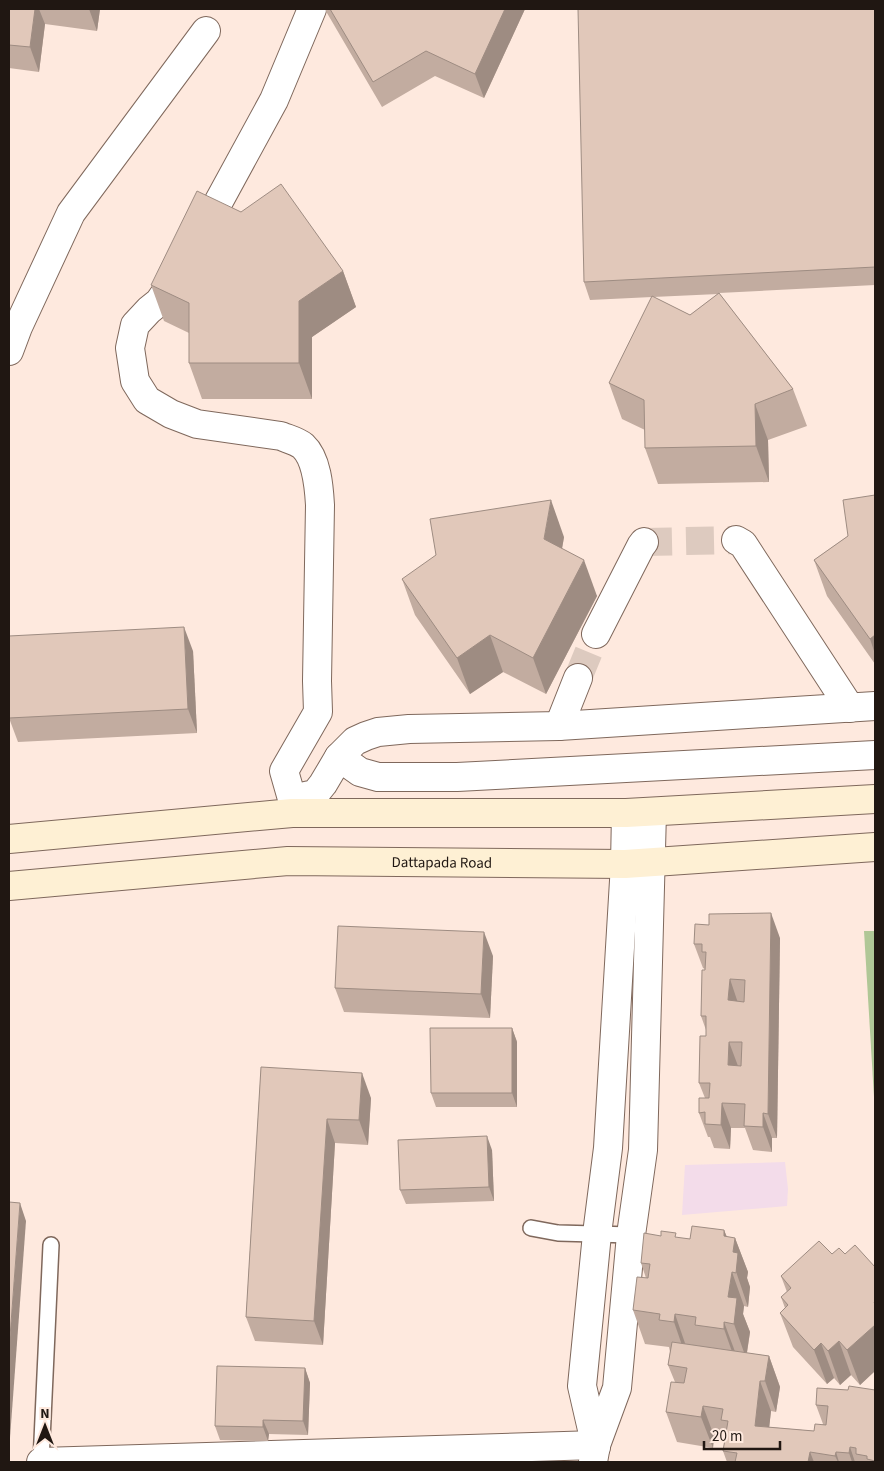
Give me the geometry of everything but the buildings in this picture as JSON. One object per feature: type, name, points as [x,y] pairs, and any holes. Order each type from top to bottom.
[{"type":"main road","points":[[9,840],[292,806],[626,813],[875,798]]},
{"type":"main road","name":"Dattapada Road","points":[[9,886],[288,861],[638,863],[875,846]]},
{"type":"street","points":[[312,9],[274,100],[182,269],[159,302],[135,325],[130,348],[135,381],[147,400],[171,414],[197,424],[287,438],[303,446],[312,461],[319,481],[320,505],[318,712],[284,771],[292,806],[315,794],[339,757],[355,741],[378,732],[559,726],[863,707]]},
{"type":"street","points":[[9,352],[18,327],[71,213],[206,31]]},
{"type":"street","points":[[736,540],[743,544],[863,707]]},
{"type":"street","points":[[596,634],[644,542]]},
{"type":"street","points":[[559,726],[578,678]]},
{"type":"street","points":[[339,757],[360,772],[378,777],[457,777],[875,754]]},
{"type":"street","points":[[597,1457],[582,1386],[638,863],[652,812]]},
{"type":"street","points":[[597,1457],[617,1388],[631,1235],[643,1150],[638,863],[626,813]]},
{"type":"street","points":[[608,1148],[643,1150]]},
{"type":"street","points":[[586,1355],[620,1358]]},
{"type":"street","points":[[41,1462],[597,1457]]},
{"type":"lane","points":[[531,1228],[558,1233],[631,1235]]},
{"type":"lane","points":[[41,1462],[51,1245]]},
{"type":"shaded area","points":[[785,1162],[788,1189],[787,1206],[682,1215],[685,1165]]},
{"type":"green space","points":[[864,931],[875,931],[875,1114]]},
{"type":"tunnel","points":[[644,542],[736,540]]},
{"type":"tunnel","points":[[578,678],[596,634]]}]
